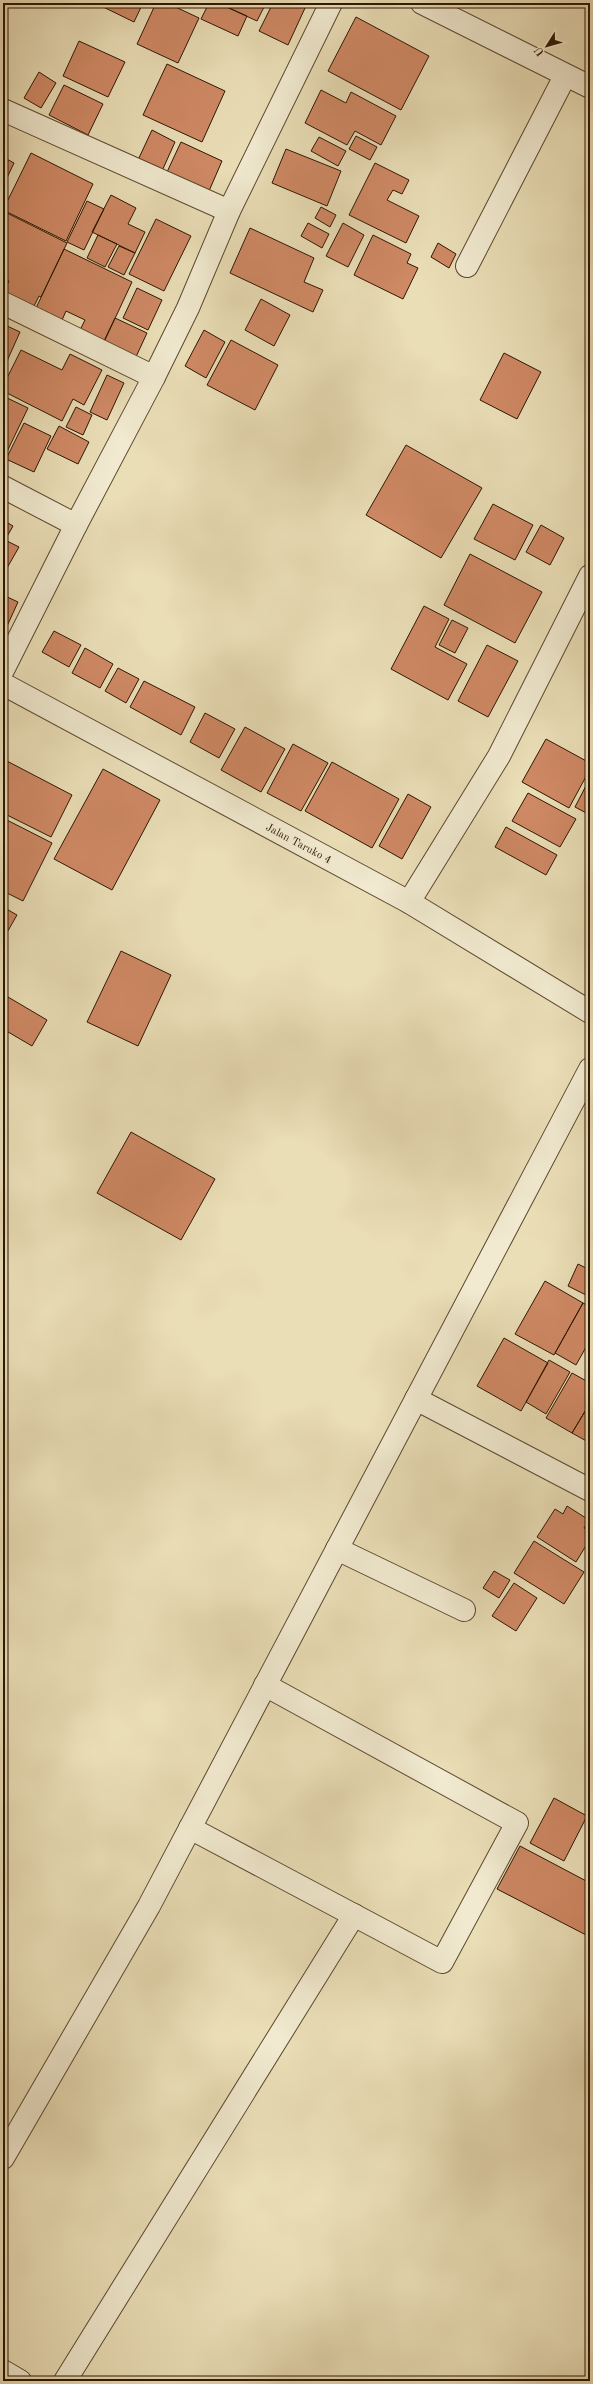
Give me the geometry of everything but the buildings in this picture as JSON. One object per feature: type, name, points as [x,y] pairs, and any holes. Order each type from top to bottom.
[{"type":"street","points":[[3,670],[188,308],[229,211],[331,3]]},
{"type":"street","points":[[422,3],[565,76],[590,87]]},
{"type":"street","points":[[467,266],[565,76]]},
{"type":"street","points":[[3,110],[229,211]]},
{"type":"street","points":[[3,303],[154,376]]},
{"type":"street","points":[[3,487],[76,525]]},
{"type":"street","points":[[409,902],[499,756],[590,576]]},
{"type":"street","name":"Jalan Taruko 4","points":[[3,684],[409,902],[590,1012]]},
{"type":"street","points":[[3,2158],[149,1906],[590,1069]]},
{"type":"street","points":[[416,1399],[590,1490]]},
{"type":"street","points":[[337,1549],[464,1610]]},
{"type":"street","points":[[190,1828],[442,1962],[517,1823],[265,1686]]},
{"type":"street","points":[[65,2381],[354,1915]]},
{"type":"street","points":[[3,2372],[20,2381]]}]
